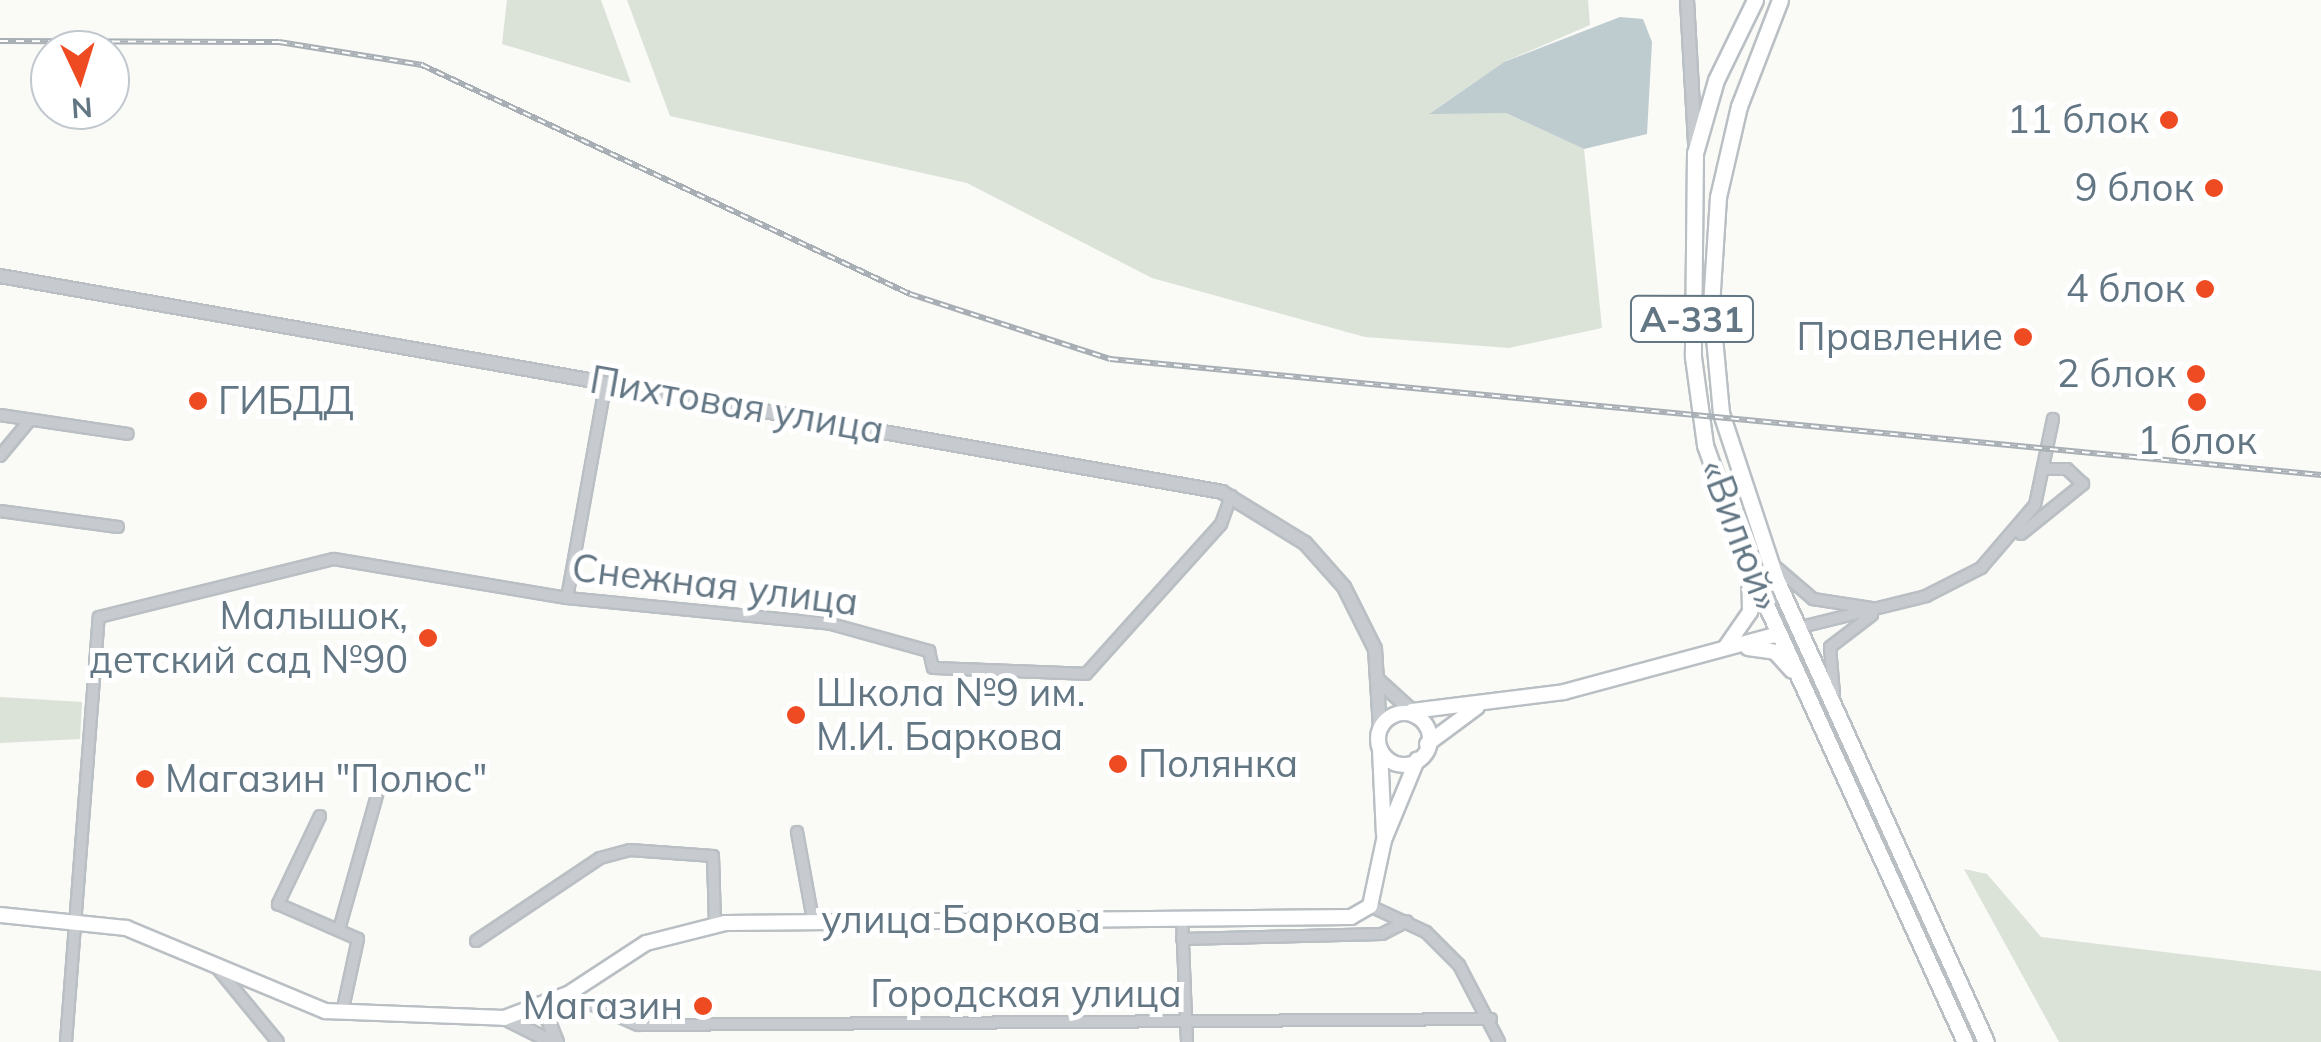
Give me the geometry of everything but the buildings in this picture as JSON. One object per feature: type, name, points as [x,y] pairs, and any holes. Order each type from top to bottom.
[{"type":"highway","name":"«Вилюй»","points":[[1755,0],[1716,80],[1695,153],[1698,411],[1747,563],[1966,1042]]},
{"type":"highway","name":"«Вилюй»","points":[[1780,0],[1724,161],[1712,272],[1721,414],[1765,550],[1797,628],[1838,710],[1986,1042]]},
{"type":"highway","points":[[1779,634],[1797,628]]},
{"type":"main road","points":[[1718,654],[1750,612],[1747,563]]},
{"type":"main road","points":[[1384,840],[1380,728],[1412,711],[1487,702],[1718,654],[1779,634]]},
{"type":"main road","points":[[1718,654],[1775,652],[1804,687]]},
{"type":"main road","points":[[1370,906],[1384,840],[1417,760],[1427,745],[1487,702]]},
{"type":"main road","points":[[1412,711],[1427,725],[1427,745]]},
{"type":"main road","points":[[1380,748],[1395,766],[1417,760]]},
{"type":"main road","name":"улица Баркова","points":[[504,1018],[565,996],[628,951],[716,925],[813,920],[1336,919],[1370,906]]},
{"type":"main road","points":[[0,915],[80,920],[126,928],[218,969],[342,1013],[504,1018]]},
{"type":"street","points":[[1688,0],[1695,153]]},
{"type":"street","name":"Пихтовая улица","points":[[0,276],[1231,496],[1288,530],[1333,573],[1363,618],[1378,679],[1380,728]]},
{"type":"street","points":[[566,598],[606,382]]},
{"type":"street","points":[[0,415],[128,434]]},
{"type":"street","points":[[2012,540],[2048,469],[2053,419]]},
{"type":"street","points":[[0,456],[30,420]]},
{"type":"street","points":[[1797,628],[1882,610],[1955,583],[2083,484],[2067,469],[2048,469]]},
{"type":"street","name":"Снежная улица","points":[[80,920],[99,617],[334,559],[566,598],[831,624],[929,651],[933,668],[1086,674],[1221,524],[1231,496]]},
{"type":"street","points":[[0,511],[118,527]]},
{"type":"street","points":[[1765,550],[1801,594],[1882,610]]},
{"type":"street","points":[[1838,710],[1830,647],[1882,610]]},
{"type":"street","points":[[1378,679],[1412,711]]},
{"type":"street","points":[[340,926],[381,781]]},
{"type":"street","points":[[320,816],[278,904],[340,926],[358,939],[342,1013]]},
{"type":"street","points":[[796,832],[813,920]]},
{"type":"street","points":[[476,941],[600,858],[630,850],[713,856],[716,925]]},
{"type":"street","points":[[1370,906],[1407,920],[1459,964],[1491,1019],[1499,1042]]},
{"type":"street","points":[[1182,918],[1187,1042]]},
{"type":"street","points":[[66,1042],[80,920]]},
{"type":"street","points":[[1182,939],[1382,934],[1407,920]]},
{"type":"street","points":[[218,969],[274,1037],[291,1042]]},
{"type":"street","points":[[555,1042],[548,1020],[565,996]]},
{"type":"street","name":"Городская улица","points":[[565,996],[638,1025],[1491,1019]]},
{"type":"street","points":[[504,1018],[555,1042]]},
{"type":"shaded area","points":[[507,0],[601,0],[631,83],[502,44]]},
{"type":"shaded area","points":[[627,0],[1588,0],[1590,25],[1504,62],[1430,113],[1506,113],[1584,149],[1602,328],[1509,348],[1365,337],[1152,278],[967,183],[670,116]]},
{"type":"shaded area","points":[[1620,17],[1643,19],[1652,42],[1647,134],[1584,149],[1506,113],[1429,114],[1504,62]]},
{"type":"shaded area","points":[[0,697],[82,702],[80,739],[0,743]]},
{"type":"shaded area","points":[[1964,869],[1987,874],[2041,937],[2321,971],[2321,1042],[2059,1042]]},
{"type":"railway","points":[[0,41],[279,42],[422,65],[910,294],[1110,359],[2321,475]]},
{"type":"place","name":"11 блок","points":[[2169,120]]},
{"type":"place","name":"9 блок","points":[[2214,188]]},
{"type":"place","name":"4 блок","points":[[2205,289]]},
{"type":"place","name":"Правление","points":[[2023,337]]},
{"type":"place","name":"2 блок","points":[[2196,374]]},
{"type":"place","name":"ГИБДД","points":[[198,401]]},
{"type":"place","name":"1 блок","points":[[2197,402]]},
{"type":"place","name":"Малышок, детский сад №90","points":[[428,638]]},
{"type":"place","name":"Школа №9 им. М.И. Баркова","points":[[796,715]]},
{"type":"place","name":"Полянка","points":[[1118,764]]},
{"type":"place","name":"Магазин \"Полюс\"","points":[[145,779]]},
{"type":"place","name":"Магазин","points":[[703,1006]]}]
